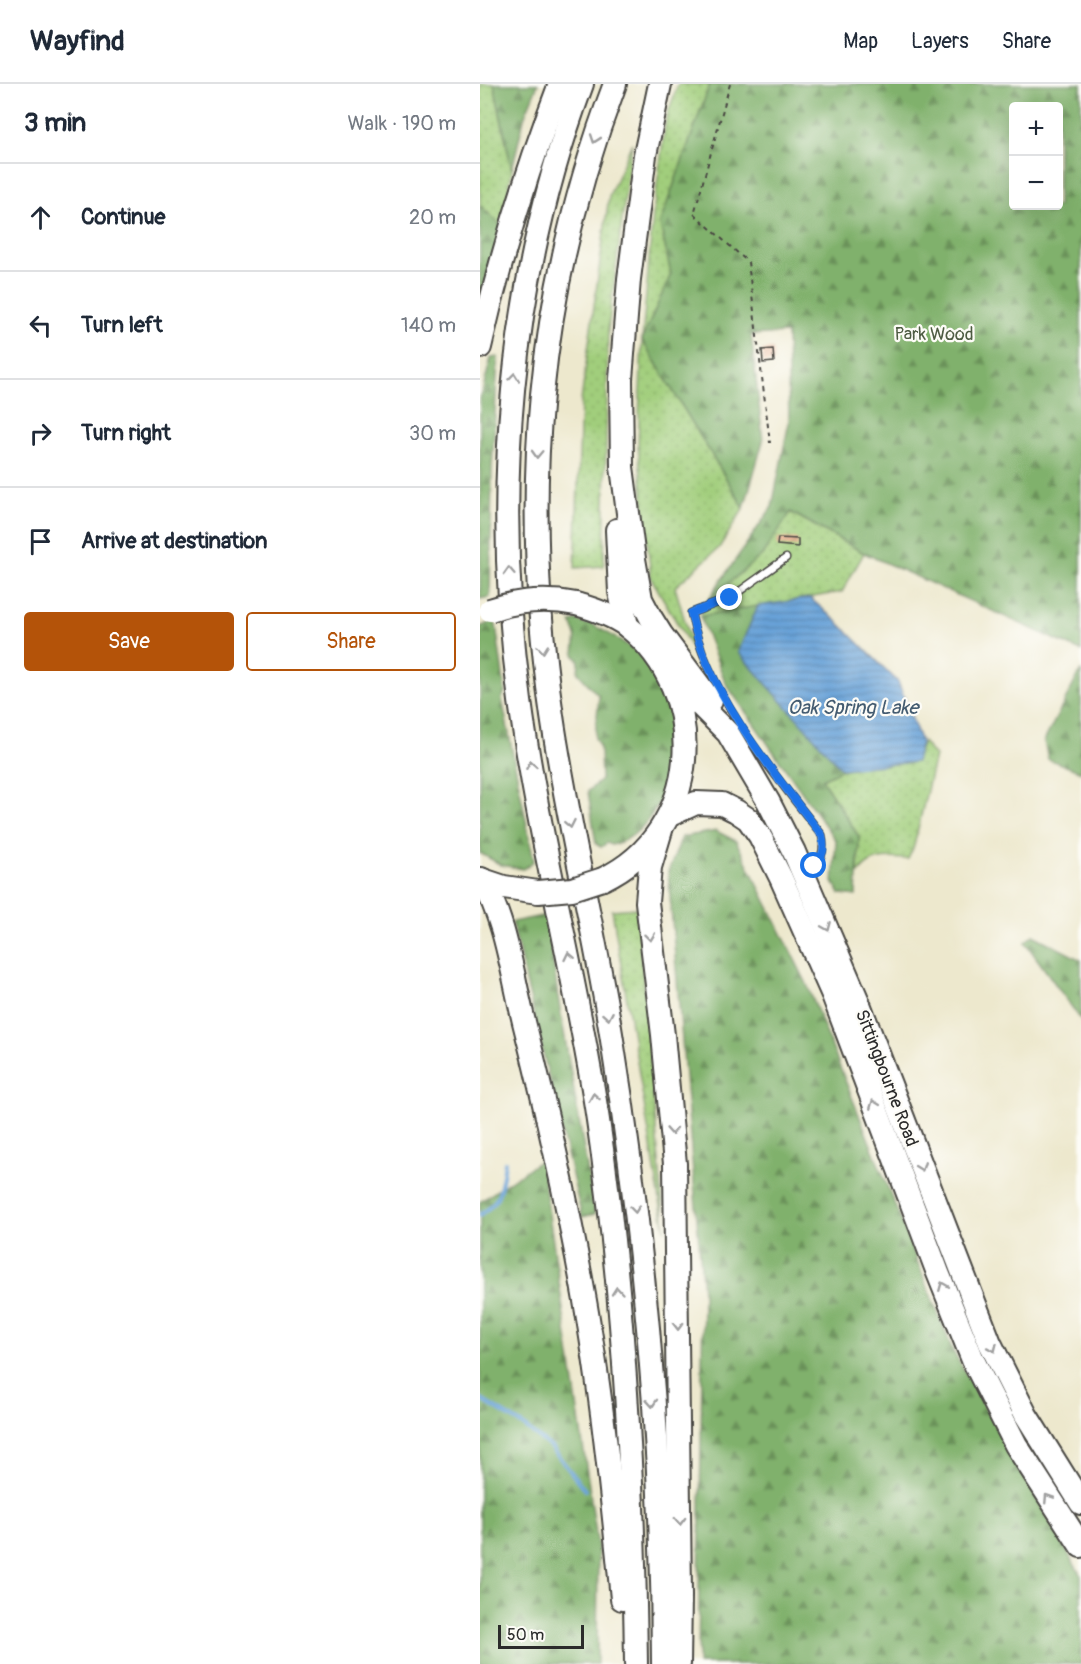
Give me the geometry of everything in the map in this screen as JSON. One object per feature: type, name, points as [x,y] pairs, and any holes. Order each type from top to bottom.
[{"type":"highway","points":[[480,347],[526,178],[560,84]]},
{"type":"highway","points":[[582,84],[571,114],[541,219],[520,324],[510,415],[507,492],[508,555],[520,703],[580,1014],[598,1123],[608,1203],[623,1362],[629,1457],[634,1664]]},
{"type":"highway","points":[[615,84],[592,148],[578,197],[555,300],[542,385],[538,435],[536,536],[541,626],[552,719],[612,1038],[634,1202],[655,1440],[663,1664]]},
{"type":"highway","points":[[660,84],[645,155],[628,279],[621,379],[622,466],[641,599],[661,634],[719,713],[728,734]]},
{"type":"highway","points":[[622,466],[617,537],[620,592],[627,626]]},
{"type":"highway","points":[[485,612],[525,601],[546,600],[576,604],[601,612],[627,626],[665,670],[678,700],[684,737],[683,771],[650,867],[647,902],[675,1164],[679,1664]]},
{"type":"highway","name":"Sittingbourne Road","points":[[665,670],[728,734],[768,801],[804,873],[853,989],[990,1343],[1041,1442],[1081,1503]]},
{"type":"highway","name":"Sittingbourne Road","points":[[665,822],[696,803],[722,804],[748,819],[760,836],[833,994],[938,1273],[974,1360],[1037,1481],[1081,1546]]},
{"type":"highway","points":[[480,879],[504,887],[538,892],[572,889],[603,879],[639,856],[665,822]]},
{"type":"highway","points":[[480,879],[492,898],[505,942],[558,1162],[574,1241],[598,1388],[623,1613],[634,1664]]},
{"type":"lane","points":[[786,558],[730,598],[691,613],[715,682],[766,763],[822,835],[825,849],[820,861],[804,873]]},
{"type":"path","points":[[730,84],[694,214],[748,262],[770,443]]},
{"type":"green space","points":[[480,84],[494,84],[512,170],[503,227],[480,206],[480,120],[482,112]]},
{"type":"green space","points":[[494,84],[538,84],[524,118],[512,170]]},
{"type":"green space","points":[[678,84],[710,84],[660,223],[671,274],[642,340],[653,214],[666,119]]},
{"type":"green space","name":"Park Wood","points":[[710,84],[1081,84],[1081,651],[864,553],[791,512],[762,555],[707,601],[772,507],[789,422],[787,333],[751,335],[763,441],[744,508],[642,340],[671,274],[660,223]]},
{"type":"green space","points":[[632,143],[608,330],[604,566],[575,568],[581,401],[609,196]]},
{"type":"green space","points":[[480,206],[503,227],[480,320]]},
{"type":"green space","points":[[642,340],[744,508],[719,548],[675,587],[694,652],[651,578],[638,447]]},
{"type":"green space","points":[[498,357],[492,469],[490,597],[480,599],[480,400],[491,358]]},
{"type":"green space","points":[[790,512],[864,553],[842,592],[700,616],[707,601],[762,555]]},
{"type":"green space","points":[[758,606],[738,652],[842,769],[822,779],[859,837],[856,896],[840,894],[833,882],[836,841],[726,684],[700,616]]},
{"type":"green space","points":[[578,620],[584,624],[589,623],[616,638],[633,649],[648,664],[664,693],[674,720],[676,733],[672,766],[667,783],[651,815],[627,839],[612,845],[607,843],[601,847],[596,844],[588,791],[601,780],[600,748],[595,738],[599,696],[578,673],[579,661],[574,654],[576,635],[571,622]]},
{"type":"green space","points":[[493,621],[496,625],[505,691],[502,699],[534,861],[523,869],[501,865],[480,853],[480,627]]},
{"type":"green space","points":[[1081,670],[1081,772],[1048,759],[1044,741]]},
{"type":"green space","points":[[923,742],[935,756],[914,846],[908,859],[880,859],[868,864],[858,874],[859,837],[822,779],[842,769],[915,762]]},
{"type":"green space","points":[[716,831],[736,841],[806,982],[953,1351],[1081,1576],[1081,1664],[698,1664],[703,1292],[668,872],[682,837]]},
{"type":"green space","points":[[637,908],[665,1231],[612,910]]},
{"type":"green space","points":[[547,915],[558,997],[595,1214],[582,1217],[512,922]]},
{"type":"green space","points":[[1033,935],[1081,960],[1081,1020],[1025,942]]},
{"type":"green space","points":[[541,1160],[598,1547],[597,1664],[480,1664],[480,1202]]},
{"type":"water","name":"Oak Spring Lake","points":[[810,598],[839,623],[898,682],[921,742],[916,762],[842,769],[738,652],[758,606]]},
{"type":"building","points":[[773,349],[774,362],[763,363],[762,350]]},
{"type":"building","points":[[778,538],[798,539],[798,547],[777,545]]},
{"type":"waterway","points":[[480,1215],[497,1198],[505,1162]]},
{"type":"waterway","points":[[480,1399],[521,1424],[552,1448],[585,1490]]},
{"type":"route","points":[[730,598],[691,613],[694,626],[715,682],[766,763],[822,835],[825,849],[820,861],[814,866]]}]
